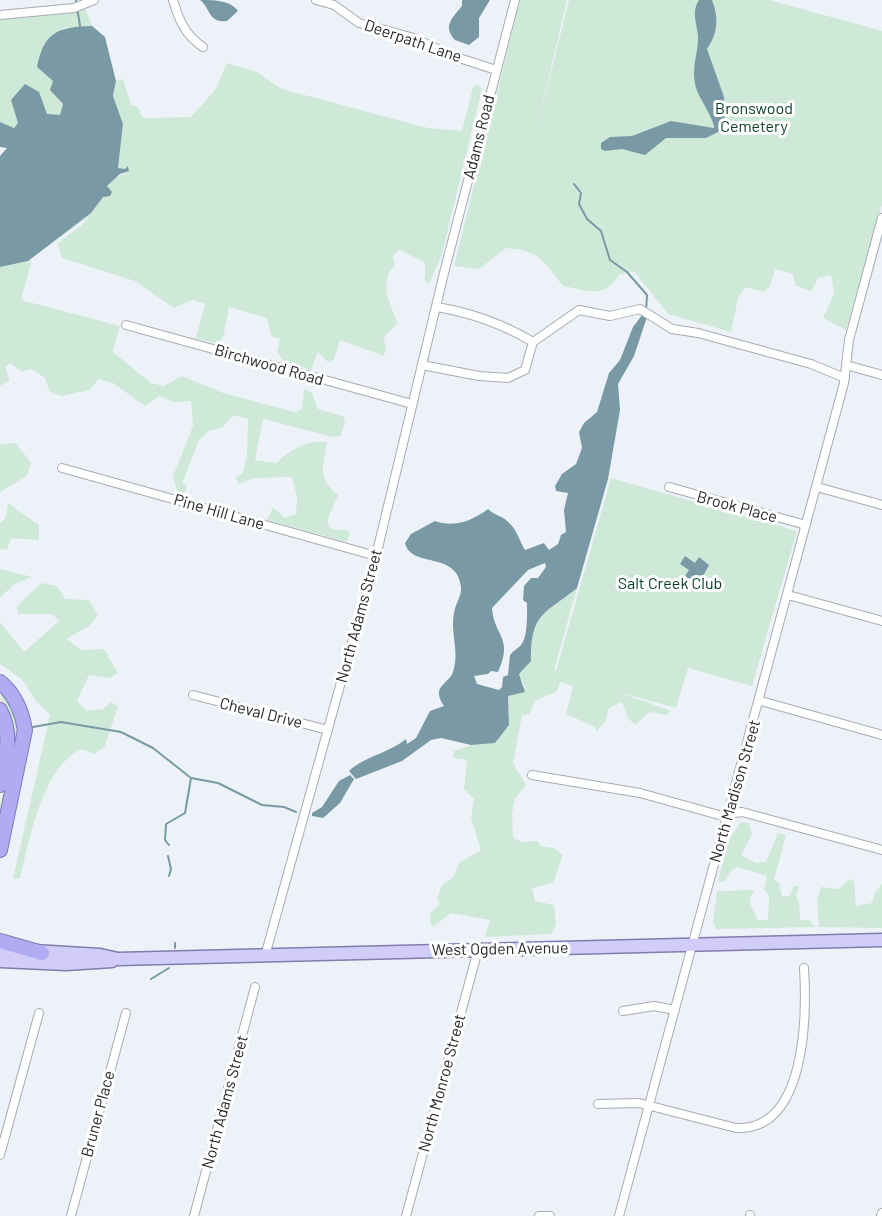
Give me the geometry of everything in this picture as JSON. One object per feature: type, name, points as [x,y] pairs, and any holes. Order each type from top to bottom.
[{"type":"highway","points":[[0,682],[14,698],[22,714],[25,730],[0,850]]},
{"type":"highway","points":[[0,710],[7,729],[8,744],[0,785]]},
{"type":"highway","points":[[0,941],[42,953]]},
{"type":"main road","name":"West Ogden Avenue","points":[[0,949],[100,955],[118,959],[882,940]]},
{"type":"main road","name":"West Ogden Avenue","points":[[0,961],[66,964],[108,963],[118,959]]},
{"type":"street","points":[[0,15],[76,7],[94,0]]},
{"type":"street","points":[[173,0],[179,22],[191,39],[203,47]]},
{"type":"street","name":"Deerpath Lane","points":[[316,0],[335,3],[359,22],[414,38],[453,56],[496,70]]},
{"type":"street","name":"Adams Road","points":[[444,273],[515,0]]},
{"type":"street","name":"North Madison Street","points":[[619,1216],[761,700],[845,378],[852,329],[882,218]]},
{"type":"street","name":"North Adams Street","points":[[265,956],[376,556],[444,273]]},
{"type":"street","points":[[437,307],[471,314],[512,329],[533,342]]},
{"type":"street","points":[[422,365],[479,376],[508,378],[525,370],[533,342],[579,310],[610,316],[640,309],[672,329],[698,333],[811,364],[845,378]]},
{"type":"street","name":"Birchwood Road","points":[[126,325],[412,404]]},
{"type":"street","points":[[846,365],[882,375]]},
{"type":"street","name":"Pine Hill Lane","points":[[62,468],[376,556]]},
{"type":"street","name":"Brook Place","points":[[669,487],[806,525]]},
{"type":"street","points":[[817,487],[882,505]]},
{"type":"street","points":[[788,595],[882,621]]},
{"type":"street","name":"Cheval Drive","points":[[193,695],[328,730]]},
{"type":"street","points":[[761,700],[882,735]]},
{"type":"street","points":[[532,775],[640,793],[720,814],[742,812],[882,850]]},
{"type":"street","name":"North Monroe Street","points":[[406,1216],[478,950]]},
{"type":"street","points":[[598,1104],[629,1102],[649,1105],[736,1128],[756,1126],[773,1116],[786,1099],[799,1057],[806,1017],[804,969]]},
{"type":"street","name":"North Adams Street","points":[[194,1216],[255,987]]},
{"type":"street","points":[[623,1011],[654,1006],[675,1010]]},
{"type":"street","points":[[0,1155],[39,1013]]},
{"type":"street","name":"Bruner Place","points":[[71,1216],[126,1013]]},
{"type":"street","points":[[539,1216],[550,1216]]},
{"type":"green space","name":"Bronswood Cemetery","points":[[520,0],[567,0],[536,132],[569,0],[770,0],[882,31],[882,205],[846,330],[823,318],[834,294],[831,275],[818,278],[811,291],[796,286],[793,274],[775,269],[770,286],[764,292],[745,287],[738,299],[731,332],[668,314],[634,271],[619,275],[613,283],[601,291],[587,291],[563,286],[540,258],[517,249],[506,248],[479,269],[454,266]]},
{"type":"green space","points":[[84,6],[92,25],[105,37],[92,26],[63,28],[37,67],[53,81],[58,100],[63,104],[61,115],[47,115],[43,103],[16,116],[18,123],[14,128],[0,122],[0,15]]},
{"type":"green space","points":[[227,63],[257,72],[282,89],[428,128],[462,131],[473,87],[478,84],[482,89],[442,254],[429,284],[425,280],[425,263],[400,250],[393,256],[395,265],[387,279],[386,286],[398,323],[383,338],[386,346],[384,356],[340,340],[334,359],[329,363],[318,352],[311,370],[284,361],[277,352],[280,339],[271,336],[267,318],[229,307],[223,338],[217,344],[196,338],[205,304],[192,300],[174,308],[135,281],[62,258],[57,244],[83,224],[89,216],[32,259],[21,300],[120,326],[113,352],[151,383],[164,386],[182,376],[223,393],[295,412],[302,409],[304,389],[312,393],[318,409],[343,416],[345,423],[340,436],[333,437],[263,419],[255,460],[277,463],[300,446],[314,442],[327,442],[323,465],[324,478],[338,495],[327,521],[331,529],[350,531],[347,542],[267,520],[273,507],[285,518],[296,514],[297,497],[292,477],[254,478],[239,484],[235,478],[243,473],[247,454],[248,419],[234,415],[222,428],[209,431],[199,440],[182,484],[187,485],[185,492],[178,495],[173,476],[193,426],[191,401],[173,402],[159,396],[145,406],[113,383],[98,379],[90,390],[61,396],[49,391],[45,378],[31,369],[22,372],[10,363],[5,368],[10,380],[0,386],[0,267],[29,261],[91,213],[112,180],[129,171],[118,168],[123,124],[113,96],[116,81],[123,79],[131,105],[138,107],[142,117],[191,117],[215,90]]},
{"type":"green space","points":[[16,443],[31,463],[27,476],[0,492],[0,444]]},
{"type":"green space","name":"Salt Creek Club","points":[[611,478],[797,531],[752,686],[688,668],[676,708],[615,691],[671,711],[666,715],[650,712],[635,725],[628,718],[622,702],[609,708],[605,722],[596,732],[595,727],[566,714],[573,686],[560,682],[557,691],[535,701],[529,714],[522,715],[513,763],[526,785],[515,799],[512,813],[513,837],[521,842],[537,841],[541,846],[554,848],[563,855],[553,883],[532,888],[535,901],[554,905],[556,924],[551,934],[485,937],[490,920],[451,913],[433,927],[430,922],[431,912],[440,904],[437,898],[442,885],[453,878],[460,862],[481,850],[471,818],[474,799],[464,789],[467,760],[453,758],[454,751],[471,745],[496,743],[509,717],[508,696],[525,687],[519,674],[531,661],[537,623],[548,610],[577,588],[554,670],[556,671]]},
{"type":"green space","points":[[8,503],[39,525],[39,540],[11,538],[7,550],[0,549],[0,524],[6,517]]},
{"type":"green space","points":[[0,568],[32,577],[13,585],[0,598]]},
{"type":"green space","points":[[41,583],[57,586],[65,599],[89,600],[98,615],[89,626],[66,639],[82,650],[104,649],[118,673],[110,678],[89,675],[77,701],[87,711],[103,709],[111,702],[118,706],[105,746],[94,754],[81,749],[68,758],[56,772],[47,788],[33,825],[20,878],[13,879],[50,715],[35,700],[23,680],[0,664],[0,622],[24,652],[59,621],[52,614],[18,614],[17,606]]},
{"type":"green space","points":[[0,688],[11,701],[20,724],[0,829],[0,805],[10,762]]},
{"type":"green space","points":[[741,822],[749,823],[752,834],[741,855],[756,863],[766,862],[778,833],[786,835],[774,880],[779,883],[782,897],[789,896],[794,886],[799,886],[796,897],[799,902],[800,920],[809,920],[815,927],[717,929],[713,923],[717,891],[754,890],[749,901],[758,920],[768,920],[769,896],[764,889],[767,876],[738,867],[732,870],[724,882],[718,881],[728,841]]},
{"type":"green space","points":[[849,879],[854,881],[856,906],[872,903],[875,892],[882,884],[882,928],[819,927],[817,900],[821,887],[839,889]]},
{"type":"water","points":[[200,0],[226,3],[238,11],[227,21],[216,20]]},
{"type":"water","points":[[462,0],[490,0],[479,18],[479,37],[469,45],[455,40],[449,30],[450,22],[462,6]]},
{"type":"water","points":[[699,0],[712,0],[716,13],[715,31],[707,49],[724,97],[725,123],[718,132],[706,138],[666,138],[645,155],[622,149],[605,151],[601,149],[601,143],[610,137],[632,136],[671,121],[714,128],[695,83],[694,69],[698,36],[695,13]]},
{"type":"water","points":[[92,26],[105,37],[116,81],[113,96],[123,124],[118,168],[125,169],[128,166],[129,171],[120,174],[107,186],[112,192],[110,196],[103,197],[91,213],[28,261],[0,267],[0,156],[7,148],[0,147],[0,122],[14,128],[18,123],[11,100],[25,84],[39,92],[47,114],[60,115],[63,104],[50,90],[53,81],[37,67],[40,55],[49,38],[55,33],[70,28]]},
{"type":"water","points":[[642,315],[647,317],[634,356],[618,384],[620,410],[608,479],[577,588],[548,610],[537,623],[531,661],[519,674],[525,692],[508,696],[509,725],[495,743],[471,745],[441,738],[431,740],[402,761],[356,779],[349,771],[355,766],[393,748],[406,739],[407,744],[416,738],[430,711],[444,706],[439,691],[452,675],[455,664],[453,621],[461,590],[458,576],[451,568],[443,564],[416,556],[409,551],[405,543],[411,534],[435,521],[449,524],[462,522],[488,509],[510,524],[525,550],[544,543],[549,550],[558,544],[561,535],[566,532],[564,510],[568,493],[556,491],[555,486],[562,474],[576,464],[582,448],[579,432],[584,423],[597,412],[609,373],[620,360],[633,327]],"holes":[[[545,563],[546,567],[538,578],[531,578],[524,586],[523,600],[527,603],[525,636],[521,645],[510,655],[508,675],[503,677],[502,687],[499,690],[477,684],[474,676],[488,674],[491,671],[498,672],[504,651],[504,644],[493,618],[492,608],[528,570]]]},
{"type":"water","points":[[685,556],[695,563],[699,557],[709,565],[698,585],[685,576],[689,570],[680,564]]},
{"type":"water","points":[[350,775],[354,779],[340,803],[323,818],[312,816],[312,813],[322,807],[339,781]]},
{"type":"waterway","points":[[76,0],[80,26]]},
{"type":"waterway","points":[[574,184],[581,193],[579,204],[587,219],[601,231],[610,260],[627,272],[647,295],[646,311]]},
{"type":"waterway","points":[[33,727],[61,722],[121,732],[153,748],[191,778],[218,783],[262,805],[284,807],[296,812]]},
{"type":"waterway","points":[[169,845],[165,840],[166,824],[185,813],[191,778]]},
{"type":"waterway","points":[[168,856],[171,869],[169,876]]},
{"type":"waterway","points":[[175,943],[175,948]]},
{"type":"waterway","points":[[151,979],[169,968]]}]
